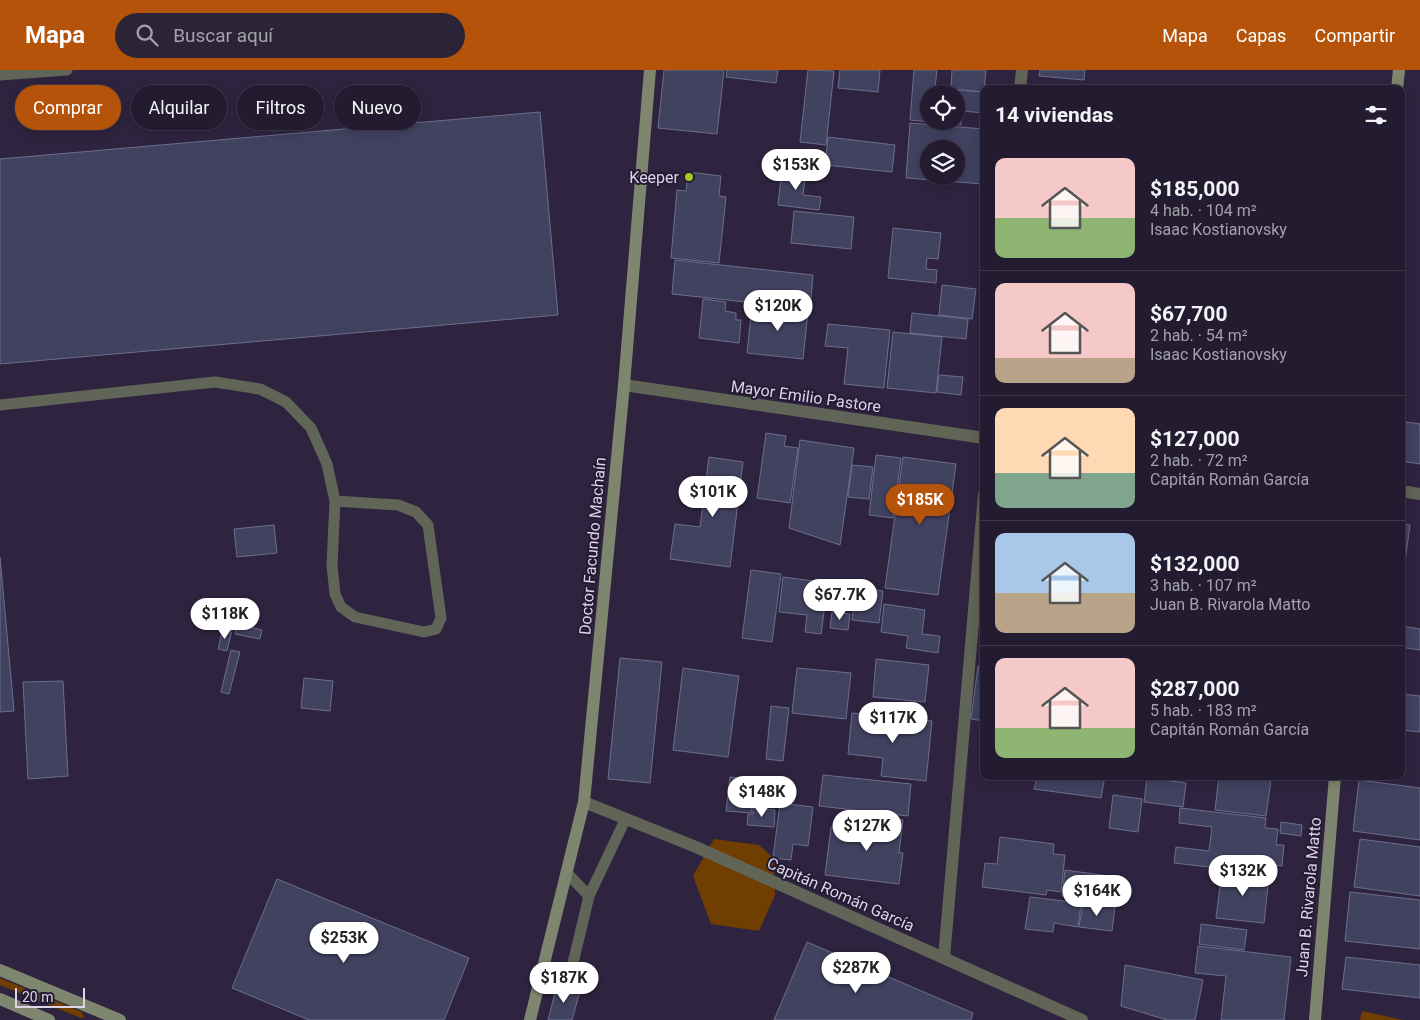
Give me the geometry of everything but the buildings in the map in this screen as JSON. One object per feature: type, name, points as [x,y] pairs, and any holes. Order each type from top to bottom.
[{"type":"main road","name":"Doctor Facundo Machaín","points":[[530,1020],[584,802],[624,385],[650,70]]},
{"type":"main road","points":[[1397,85],[1399,70]]},
{"type":"main road","name":"Juan B. Rivarola Matto","points":[[1315,1020],[1335,780]]},
{"type":"main road","points":[[0,970],[116,1019]]},
{"type":"main road","points":[[0,999],[49,1020]]},
{"type":"street","points":[[1020,85],[1022,70]]},
{"type":"street","name":"Mayor Emilio Pastore","points":[[624,385],[980,437]]},
{"type":"street","points":[[1405,492],[1420,494]]},
{"type":"street","points":[[944,958],[980,540]]},
{"type":"street","name":"Capitán Román García","points":[[584,802],[696,847],[1082,1020]]},
{"type":"lane","points":[[0,75],[15,72],[67,70]]},
{"type":"lane","points":[[0,405],[215,382],[260,389],[286,402],[311,428],[327,464],[335,501],[332,565],[335,594],[341,607],[355,617],[424,632],[436,629],[442,618],[428,525],[416,512],[398,505],[335,501]]},
{"type":"lane","points":[[567,988],[588,896],[625,820]]},
{"type":"lane","points":[[566,873],[588,896]]},
{"type":"shaded area","points":[[714,839],[759,845],[773,858],[775,895],[759,931],[711,924],[693,876]]},
{"type":"shaded area","points":[[0,978],[82,1012],[84,1018],[0,985]]},
{"type":"shaded area","points":[[1362,1011],[1403,1020],[1360,1020]]},
{"type":"place","name":"Keeper","points":[[689,177]]}]
